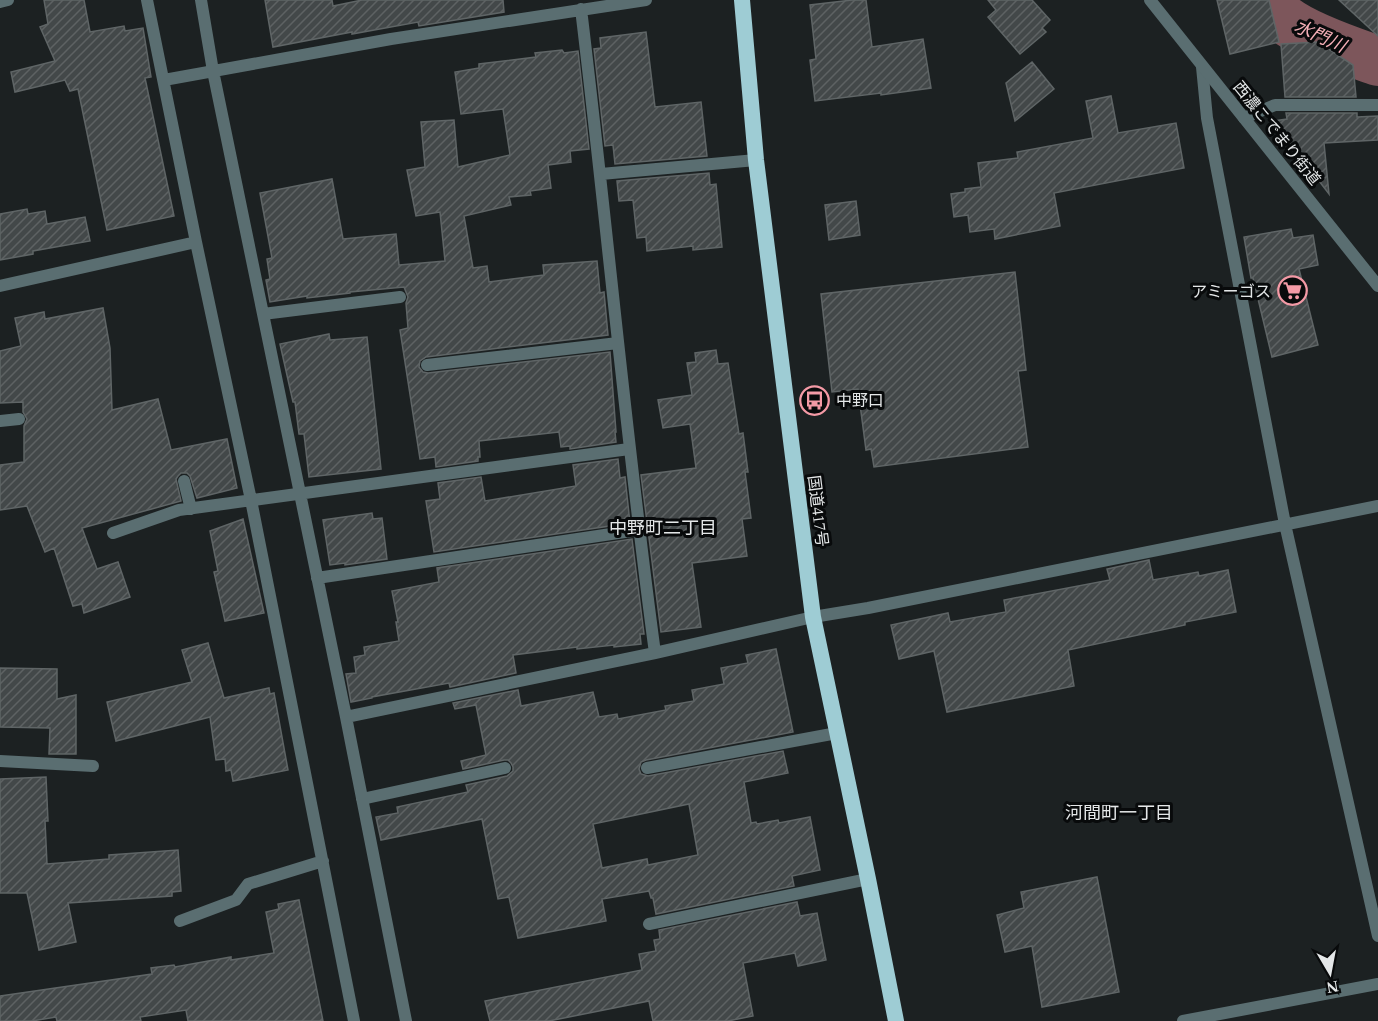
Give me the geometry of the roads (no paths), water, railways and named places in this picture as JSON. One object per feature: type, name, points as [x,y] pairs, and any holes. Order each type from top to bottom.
[{"type":"highway","name":"国道417号","points":[[742,0],[756,160],[813,617],[896,1021]]},
{"type":"street","points":[[0,2],[8,0]]},
{"type":"street","points":[[147,0],[196,242],[257,500],[354,1021]]},
{"type":"street","points":[[201,0],[213,71],[406,1021]]},
{"type":"street","points":[[164,80],[391,39],[646,0]]},
{"type":"street","name":"西濃こでまり街道","points":[[1150,0],[1378,286]]},
{"type":"street","points":[[581,9],[601,174],[638,530],[655,653]]},
{"type":"street","points":[[1202,67],[1207,118],[1285,524],[1378,936]]},
{"type":"street","points":[[1244,118],[1275,105],[1378,105]]},
{"type":"street","points":[[601,174],[756,160]]},
{"type":"street","points":[[0,286],[196,242]]},
{"type":"street","points":[[263,314],[400,297]]},
{"type":"street","points":[[427,365],[618,343]]},
{"type":"street","points":[[0,422],[19,419]]},
{"type":"street","points":[[113,533],[179,510],[629,449]]},
{"type":"street","points":[[184,481],[191,509]]},
{"type":"street","points":[[346,717],[655,653],[813,617],[1378,506]]},
{"type":"street","points":[[317,578],[638,530]]},
{"type":"street","points":[[647,768],[837,733]]},
{"type":"street","points":[[0,761],[93,766]]},
{"type":"street","points":[[362,799],[505,768]]},
{"type":"street","points":[[180,921],[236,900],[248,884],[323,861]]},
{"type":"street","points":[[649,924],[868,879]]},
{"type":"street","points":[[1183,1021],[1378,984]]},
{"type":"waterway","name":"水門川","points":[[1269,0],[1275,11],[1300,29],[1334,45],[1378,61]]},
{"type":"place","name":"アミーゴス","points":[[1292,291]]},
{"type":"place","name":"中野口","points":[[815,400]]},
{"type":"district","name":"中野町二丁目","points":[[663,528]]},
{"type":"district","name":"河間町一丁目","points":[[1119,813]]}]
